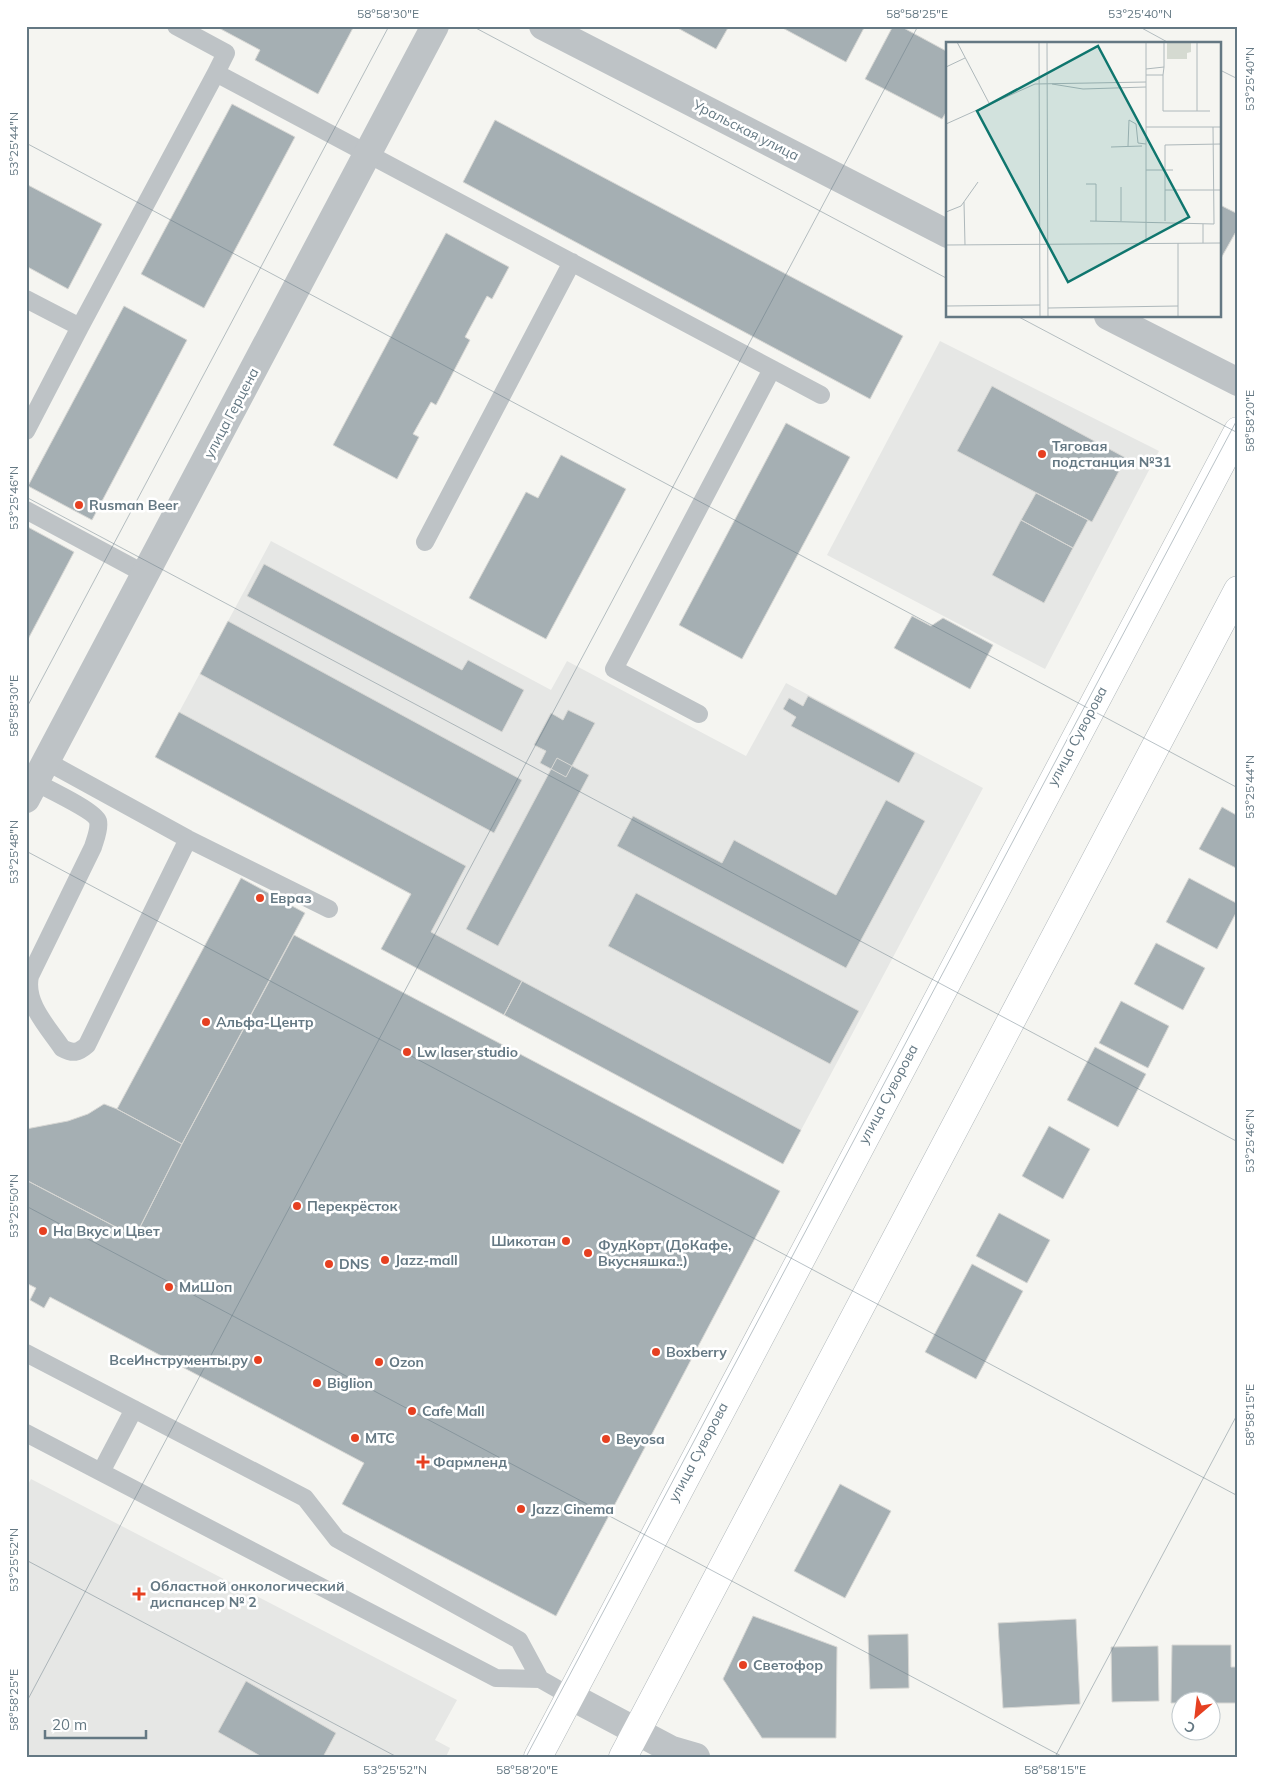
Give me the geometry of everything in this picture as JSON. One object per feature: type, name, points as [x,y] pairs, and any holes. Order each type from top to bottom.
[{"type":"main road","name":"улица Суворова","points":[[538,1757],[1238,431]]},
{"type":"main road","points":[[623,1757],[1238,590]]},
{"type":"street","name":"улица Герцена","points":[[36,781],[435,26]]},
{"type":"street","name":"Уральская улица","points":[[544,26],[946,233]]},
{"type":"street","points":[[1112,318],[1238,382]]},
{"type":"street","points":[[570,1696],[672,1750],[696,1757]]},
{"type":"lane","points":[[26,431],[226,53],[176,26]]},
{"type":"lane","points":[[216,74],[821,395]]},
{"type":"lane","points":[[426,542],[572,262]]},
{"type":"lane","points":[[26,299],[80,327]]},
{"type":"lane","points":[[699,714],[614,668],[772,369]]},
{"type":"lane","points":[[26,510],[145,574]]},
{"type":"lane","points":[[36,781],[114,798],[188,839],[329,909]]},
{"type":"lane","points":[[36,781],[94,815],[98,821]]},
{"type":"lane","points":[[114,798],[98,821],[93,847],[30,976],[28,987],[32,1002],[62,1048],[70,1052],[78,1052],[87,1045],[188,839]]},
{"type":"lane","points":[[26,1353],[305,1498],[337,1539],[519,1640],[540,1680]]},
{"type":"lane","points":[[101,1472],[134,1409]]},
{"type":"lane","points":[[26,1433],[496,1678],[540,1680],[570,1696]]},
{"type":"shaded area","points":[[940,341],[1159,451],[1045,669],[827,555]]},
{"type":"shaded area","points":[[271,541],[551,690],[567,661],[746,756],[786,683],[983,788],[783,1164],[381,949],[410,894],[155,757]]},
{"type":"shaded area","name":"Областной онкологический диспансер № 2","points":[[31,1479],[457,1700],[435,1740],[450,1748],[446,1757],[26,1757],[26,1488]]},
{"type":"building","points":[[215,26],[354,26],[318,94],[255,60],[260,50]]},
{"type":"building","points":[[674,26],[729,26],[716,49]]},
{"type":"building","points":[[779,26],[865,26],[846,62]]},
{"type":"building","points":[[893,26],[900,26],[946,51],[946,112],[942,119],[865,79]]},
{"type":"building","points":[[232,104],[295,137],[204,308],[141,274]]},
{"type":"building","points":[[495,120],[903,336],[870,399],[463,182]]},
{"type":"building","points":[[26,184],[102,224],[68,289],[26,266]]},
{"type":"building","points":[[1222,206],[1238,214],[1238,228],[1222,256]]},
{"type":"building","points":[[446,233],[509,267],[492,299],[487,296],[465,337],[470,340],[436,405],[431,402],[413,434],[419,437],[397,479],[333,445]]},
{"type":"building","points":[[124,306],[187,340],[92,520],[28,486]]},
{"type":"building","name":"Тяговая подстанция №31","points":[[992,386],[1126,458],[1092,522],[957,451]]},
{"type":"building","points":[[786,423],[850,457],[742,659],[679,625]]},
{"type":"building","points":[[561,455],[626,489],[546,639],[469,598],[526,492],[538,498]]},
{"type":"building","points":[[1036,493],[1088,520],[1073,548],[1021,520]]},
{"type":"building","points":[[1021,520],[1073,548],[1044,603],[992,575]]},
{"type":"building","points":[[26,526],[74,552],[26,643]]},
{"type":"building","points":[[264,564],[462,670],[468,660],[524,690],[502,732],[247,596]]},
{"type":"building","points":[[912,616],[931,626],[943,618],[993,645],[970,689],[894,648]]},
{"type":"building","points":[[228,621],[522,780],[494,833],[200,674]]},
{"type":"building","points":[[808,696],[915,753],[899,783],[791,726],[796,717],[783,709],[789,698],[803,706]]},
{"type":"building","points":[[568,710],[595,723],[566,777],[540,763],[546,751],[534,745],[551,713],[563,720]]},
{"type":"building","points":[[179,712],[466,866],[431,932],[522,981],[504,1015],[381,949],[411,894],[155,757]]},
{"type":"building","points":[[557,758],[589,775],[498,946],[466,929]]},
{"type":"building","points":[[886,800],[925,821],[846,968],[617,846],[633,816],[722,863],[734,840],[836,895]]},
{"type":"building","points":[[1222,807],[1238,816],[1238,869],[1199,849]]},
{"type":"building","name":"Альфа-Центр","points":[[241,878],[305,913],[182,1144],[117,1109]]},
{"type":"building","points":[[1189,878],[1238,904],[1238,909],[1217,949],[1166,922]]},
{"type":"building","points":[[636,893],[859,1011],[830,1064],[608,946]]},
{"type":"building","name":"Jazz-mall","points":[[294,935],[780,1191],[556,1616],[342,1504],[364,1463],[50,1297],[44,1308],[30,1300],[36,1288],[26,1283],[26,1180],[135,1237],[182,1144]]},
{"type":"building","points":[[1156,943],[1205,968],[1183,1010],[1134,984]]},
{"type":"building","points":[[522,981],[801,1130],[783,1164],[504,1015]]},
{"type":"building","points":[[1121,1001],[1169,1026],[1148,1068],[1099,1043]]},
{"type":"building","points":[[1095,1047],[1146,1074],[1118,1127],[1067,1100]]},
{"type":"building","points":[[104,1104],[182,1144],[135,1237],[26,1180],[26,1129],[68,1121],[88,1114]]},
{"type":"building","points":[[1049,1126],[1090,1149],[1063,1199],[1022,1176]]},
{"type":"building","points":[[999,1213],[1050,1240],[1027,1283],[976,1256]]},
{"type":"building","points":[[972,1264],[1023,1291],[976,1379],[925,1352]]},
{"type":"building","points":[[840,1484],[891,1511],[845,1598],[794,1571]]},
{"type":"building","points":[[753,1616],[837,1647],[836,1738],[762,1738],[723,1679]]},
{"type":"building","points":[[1076,1619],[1080,1704],[1003,1708],[998,1623]]},
{"type":"building","points":[[908,1634],[909,1688],[870,1689],[868,1635]]},
{"type":"building","points":[[1172,1645],[1231,1645],[1231,1667],[1238,1667],[1238,1703],[1222,1703],[1222,1690],[1172,1690],[1171,1703]]},
{"type":"building","points":[[1158,1646],[1159,1701],[1112,1702],[1111,1647]]},
{"type":"building","points":[[246,1681],[336,1733],[323,1757],[262,1757],[218,1732]]},
{"type":"place","name":"Тяговая подстанция №31","points":[[1042,454]]},
{"type":"place","name":"Rusman Beer","points":[[79,505]]},
{"type":"place","name":"Евраз","points":[[260,898]]},
{"type":"place","name":"Альфа-Центр","points":[[206,1022]]},
{"type":"place","name":"Lw laser studio","points":[[407,1052]]},
{"type":"place","name":"Перекрёсток","points":[[297,1206]]},
{"type":"place","name":"На Вкус и Цвет","points":[[43,1231]]},
{"type":"place","name":"Шикотан","points":[[566,1241]]},
{"type":"place","name":"ФудКорт (ДоКафе, Вкусняшка..)","points":[[588,1253]]},
{"type":"place","name":"Jazz-mall","points":[[385,1260]]},
{"type":"place","name":"DNS","points":[[329,1264]]},
{"type":"place","name":"МиШоп","points":[[169,1287]]},
{"type":"place","name":"Boxberry","points":[[656,1352]]},
{"type":"place","name":"ВсеИнструменты.ру","points":[[258,1360]]},
{"type":"place","name":"Ozon","points":[[379,1362]]},
{"type":"place","name":"Biglion","points":[[317,1383]]},
{"type":"place","name":"Cafe Mall","points":[[412,1411]]},
{"type":"place","name":"МТС","points":[[355,1438]]},
{"type":"place","name":"Beyosa","points":[[606,1439]]},
{"type":"place","name":"Фармленд","points":[[423,1462]]},
{"type":"place","name":"Jazz Cinema","points":[[521,1509]]},
{"type":"place","name":"Областной онкологический диспансер № 2","points":[[139,1594]]},
{"type":"place","name":"Светофор","points":[[743,1665]]}]
